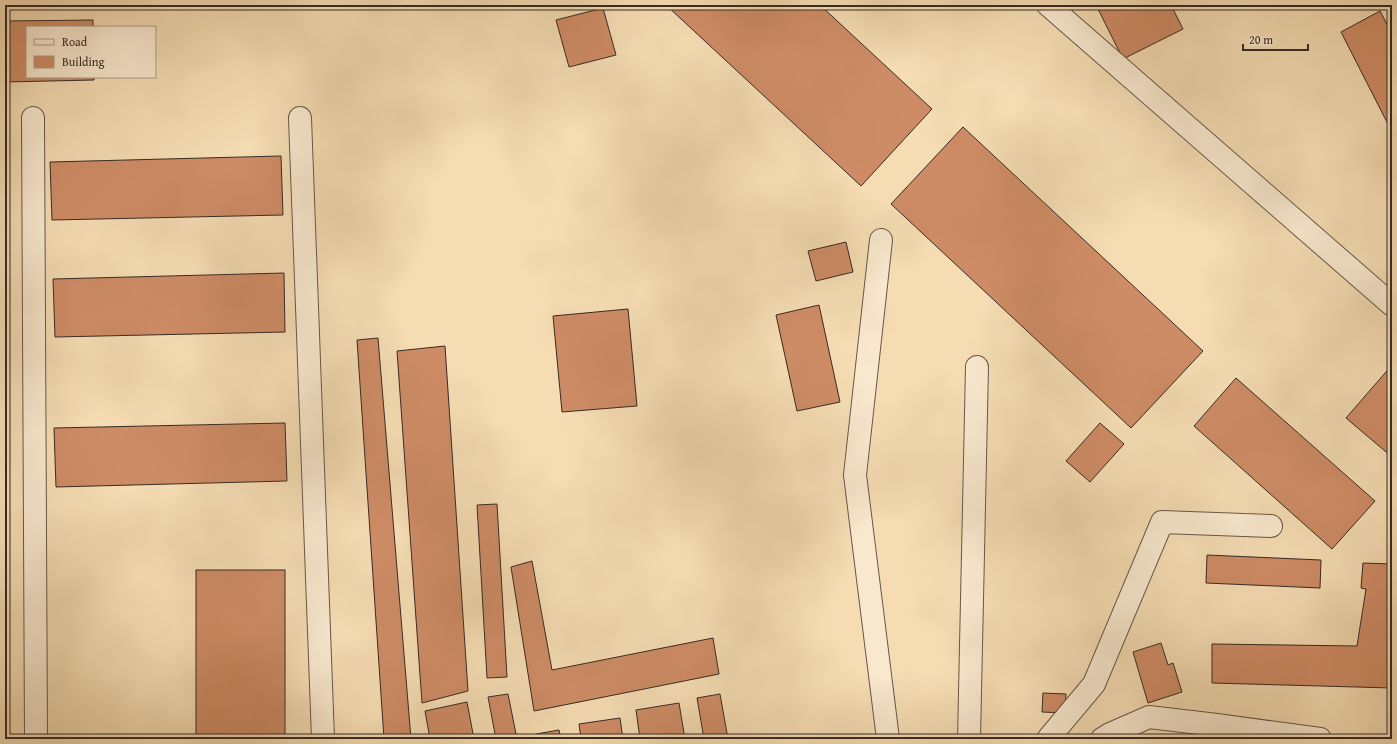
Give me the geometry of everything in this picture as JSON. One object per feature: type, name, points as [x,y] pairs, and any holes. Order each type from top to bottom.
[{"type":"lane","points":[[1048,5],[1392,305]]},
{"type":"lane","points":[[33,118],[36,739]]},
{"type":"lane","points":[[300,118],[323,739]]},
{"type":"lane","points":[[881,240],[854,475],[888,739]]},
{"type":"lane","points":[[969,739],[977,367]]},
{"type":"lane","points":[[1048,739],[1094,684],[1162,522],[1271,526]]},
{"type":"lane","points":[[1102,739],[1149,717],[1320,739]]},
{"type":"building","points":[[666,5],[820,5],[932,109],[861,186]]},
{"type":"building","points":[[1096,5],[1171,5],[1183,29],[1123,59]]},
{"type":"building","points":[[603,8],[616,55],[569,67],[556,20]]},
{"type":"building","points":[[1380,11],[1392,34],[1392,132],[1341,32]]},
{"type":"building","points":[[93,20],[93,26],[26,26],[26,78],[94,78],[94,80],[5,82],[5,21]]},
{"type":"building","points":[[963,127],[1203,351],[1131,428],[891,204]]},
{"type":"building","points":[[281,156],[283,215],[52,220],[50,162]]},
{"type":"building","points":[[846,242],[853,272],[816,281],[808,251]]},
{"type":"building","points":[[284,273],[285,332],[55,337],[53,279]]},
{"type":"building","points":[[819,305],[840,402],[797,411],[776,315]]},
{"type":"building","points":[[628,309],[637,406],[562,412],[553,316]]},
{"type":"building","points":[[378,338],[411,739],[384,739],[357,340]]},
{"type":"building","points":[[445,346],[468,691],[422,703],[397,351]]},
{"type":"building","points":[[1392,365],[1392,457],[1346,418]]},
{"type":"building","points":[[1236,378],[1375,501],[1332,549],[1194,426]]},
{"type":"building","points":[[285,423],[287,481],[56,487],[54,428]]},
{"type":"building","points":[[1100,423],[1124,444],[1090,482],[1066,461]]},
{"type":"building","points":[[497,504],[507,677],[487,678],[477,505]]},
{"type":"building","points":[[1207,555],[1321,560],[1320,588],[1206,583]]},
{"type":"building","points":[[532,561],[552,670],[713,638],[719,674],[534,711],[511,567]]},
{"type":"building","points":[[1363,563],[1392,564],[1392,688],[1212,683],[1212,644],[1357,646],[1366,589],[1361,588]]},
{"type":"building","points":[[196,570],[285,570],[285,739],[196,739]]},
{"type":"building","points":[[1161,643],[1168,665],[1173,663],[1182,692],[1148,703],[1133,652]]},
{"type":"building","points":[[1043,693],[1066,694],[1065,713],[1042,712]]},
{"type":"building","points":[[508,694],[517,739],[496,739],[488,697]]},
{"type":"building","points":[[720,694],[728,739],[704,739],[697,698]]},
{"type":"building","points":[[467,702],[474,739],[430,739],[425,711]]},
{"type":"building","points":[[679,703],[685,739],[640,739],[636,710]]},
{"type":"building","points":[[620,718],[623,739],[581,739],[579,724]]},
{"type":"building","points":[[559,730],[561,739],[537,739],[536,734]]}]
